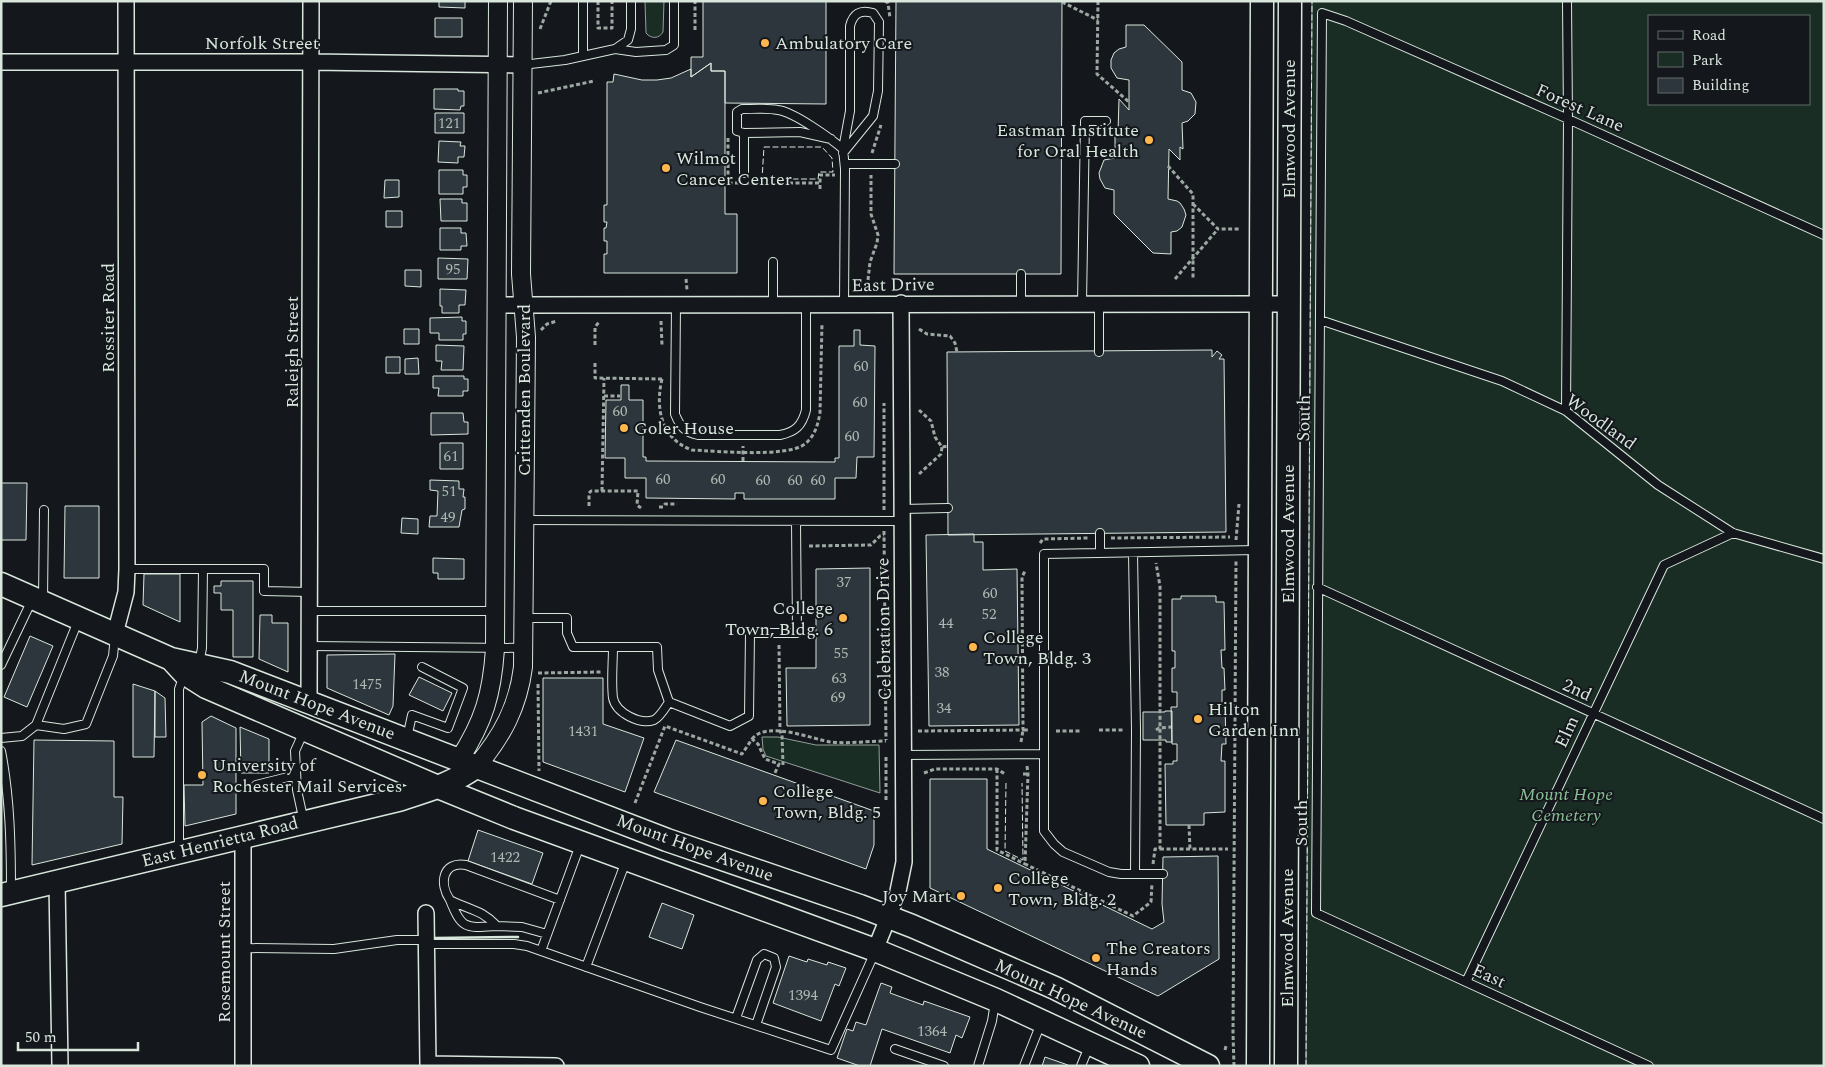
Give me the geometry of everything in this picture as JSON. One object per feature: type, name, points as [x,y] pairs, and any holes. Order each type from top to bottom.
[{"type":"main road","name":"Elmwood Avenue","points":[[1258,1066],[1262,1]]},
{"type":"main road","name":"Elmwood Avenue","points":[[1286,1066],[1290,1]]},
{"type":"main road","name":"Mount Hope Avenue","points":[[1,584],[185,666],[230,672],[309,704],[667,840],[889,917],[1055,988],[1208,1066]]},
{"type":"main road","name":"Mount Hope Avenue","points":[[185,666],[206,687],[438,787],[580,842],[875,950],[996,1000],[1138,1066]]},
{"type":"main road","points":[[438,787],[468,763]]},
{"type":"main road","name":"East Henrietta Road","points":[[6,894],[398,800],[438,787]]},
{"type":"street","name":"Rossiter Road","points":[[115,634],[126,592],[127,569],[126,1]]},
{"type":"street","name":"Raleigh Street","points":[[309,704],[312,1]]},
{"type":"street","name":"Crittenden Boulevard","points":[[468,763],[476,731],[488,702],[492,685],[495,648],[498,1]]},
{"type":"street","name":"Crittenden Boulevard","points":[[468,763],[498,736],[517,699],[523,667],[526,337],[522,274],[522,1]]},
{"type":"street","name":"Norfolk Street","points":[[1,62],[311,62],[522,65]]},
{"type":"street","name":"Celebration Drive","points":[[875,950],[898,896],[904,862],[901,303]]},
{"type":"street","name":"East Drive","points":[[497,304],[1289,304]]},
{"type":"street","points":[[495,520],[524,520]]},
{"type":"street","name":"Rosemount Street","points":[[243,838],[243,1066]]},
{"type":"street","points":[[57,881],[60,1066]]},
{"type":"street","points":[[426,913],[428,1065],[556,1066]]},
{"type":"lane","points":[[583,1],[583,56]]},
{"type":"lane","points":[[615,49],[628,40],[631,29],[631,1]]},
{"type":"lane","points":[[522,65],[615,49],[636,52],[666,50],[674,45],[674,1]]},
{"type":"lane","points":[[1566,411],[1567,1]]},
{"type":"lane","points":[[843,151],[873,116],[878,91],[879,22],[873,13],[865,10],[857,13],[852,18],[850,26],[850,111],[843,151],[845,164],[844,304]]},
{"type":"lane","name":"Forest Lane","points":[[1322,13],[1346,21],[1824,234]]},
{"type":"lane","name":"South","points":[[1316,913],[1322,13]]},
{"type":"lane","points":[[831,139],[800,132],[744,133],[737,131],[738,112],[742,109],[780,110],[792,115],[831,139],[843,151]]},
{"type":"lane","points":[[1082,303],[1085,121],[1106,121]]},
{"type":"lane","points":[[744,133],[744,173]]},
{"type":"lane","points":[[845,164],[894,164]]},
{"type":"lane","points":[[773,262],[773,305]]},
{"type":"lane","points":[[1021,274],[1021,303]]},
{"type":"lane","points":[[1099,304],[1099,352]]},
{"type":"lane","points":[[676,305],[676,414],[680,426],[689,433],[698,435],[780,435],[797,429],[803,421],[806,410],[806,305]]},
{"type":"lane","name":"Woodland","points":[[1320,320],[1502,381],[1566,411],[1658,485],[1733,532],[1824,559]]},
{"type":"lane","points":[[524,520],[796,521],[901,515],[948,508]]},
{"type":"lane","points":[[1,665],[38,600],[44,510]]},
{"type":"lane","points":[[523,618],[567,618],[567,633],[573,646],[657,647],[658,670],[669,702],[730,726],[749,716],[750,633],[797,632],[796,521]]},
{"type":"lane","name":"Elm","points":[[1466,982],[1664,565],[1733,532]]},
{"type":"lane","points":[[1100,536],[1100,553]]},
{"type":"lane","points":[[1163,874],[1109,872],[1063,852],[1044,831],[1044,554],[1259,550]]},
{"type":"lane","points":[[1133,553],[1136,730],[1135,874]]},
{"type":"lane","points":[[127,569],[264,569],[264,592],[310,592]]},
{"type":"lane","points":[[179,852],[179,689],[185,666],[202,648],[203,569]]},
{"type":"lane","name":"2nd","points":[[1317,587],[1824,819]]},
{"type":"lane","points":[[310,611],[495,611]]},
{"type":"lane","points":[[1,738],[22,736],[36,725],[79,618]]},
{"type":"lane","points":[[36,725],[64,729],[86,724],[113,656],[115,634]]},
{"type":"lane","points":[[310,646],[523,648]]},
{"type":"lane","points":[[613,647],[613,698],[617,708],[625,714],[646,722],[656,719],[669,702]]},
{"type":"lane","points":[[406,740],[412,715],[448,728],[463,688],[422,667]]},
{"type":"lane","points":[[304,822],[296,790],[294,751],[305,729]]},
{"type":"lane","points":[[1,751],[5,774],[11,845],[6,894]]},
{"type":"lane","points":[[904,755],[1043,754]]},
{"type":"lane","points":[[256,785],[296,775]]},
{"type":"lane","points":[[541,951],[580,842]]},
{"type":"lane","points":[[586,967],[626,859]]},
{"type":"lane","points":[[547,934],[522,927],[476,927],[464,924],[456,914],[444,888],[445,874],[449,868],[461,864],[560,900]]},
{"type":"lane","points":[[450,900],[485,914],[497,926]]},
{"type":"lane","name":"East","points":[[1316,913],[1649,1066]]},
{"type":"lane","points":[[243,948],[334,949],[397,940],[527,946],[831,1050],[875,950]]},
{"type":"lane","points":[[736,1018],[756,960],[764,954],[774,958],[776,967],[756,1025]]},
{"type":"lane","points":[[978,1066],[992,1021],[996,1000]]},
{"type":"lane","points":[[1024,1066],[1042,1021]]},
{"type":"lane","points":[[1081,1066],[1090,1044]]},
{"type":"lane","points":[[895,1049],[944,1066]]},
{"type":"path","points":[[533,32],[539,31],[551,1]]},
{"type":"path","points":[[598,1],[598,28],[612,28],[612,1]]},
{"type":"path","points":[[695,1],[695,30]]},
{"type":"path","points":[[1098,1],[1097,74],[1129,102]]},
{"type":"path","points":[[1062,2],[1098,20]]},
{"type":"path","points":[[534,92],[539,93],[594,81]]},
{"type":"path","points":[[728,130],[728,183],[820,183]]},
{"type":"path","points":[[1168,166],[1193,194],[1193,280]]},
{"type":"path","points":[[868,280],[870,262],[878,235],[871,214],[872,171]]},
{"type":"path","points":[[820,188],[820,175],[831,175]]},
{"type":"path","points":[[1192,203],[1218,229],[1241,229]]},
{"type":"path","points":[[1175,279],[1218,229]]},
{"type":"path","points":[[686,279],[687,290]]},
{"type":"path","points":[[537,334],[547,324],[565,321]]},
{"type":"path","points":[[661,321],[662,345]]},
{"type":"path","points":[[595,345],[595,327],[598,322]]},
{"type":"path","points":[[662,371],[661,415],[668,434],[682,447],[692,450],[775,452],[792,450],[805,444],[818,426],[822,322]]},
{"type":"path","points":[[919,329],[927,334],[950,336],[955,343],[957,352]]},
{"type":"path","points":[[595,363],[595,378],[662,379]]},
{"type":"path","points":[[602,491],[604,378]]},
{"type":"path","points":[[604,396],[620,396]]},
{"type":"path","points":[[919,410],[931,421],[935,437],[942,446],[941,454],[919,474]]},
{"type":"path","points":[[743,446],[743,461]]},
{"type":"path","points":[[942,446],[948,446]]},
{"type":"path","points":[[589,506],[588,493],[591,490],[638,491],[638,507],[647,508]]},
{"type":"path","points":[[1234,1066],[1236,550],[1240,500]]},
{"type":"path","points":[[656,508],[663,507],[665,504],[677,504]]},
{"type":"path","points":[[809,546],[871,546],[880,536],[884,535]]},
{"type":"path","points":[[1040,544],[1043,539],[1100,536],[1230,537]]},
{"type":"path","points":[[1156,563],[1160,586],[1157,729],[1160,849]]},
{"type":"path","points":[[1021,742],[1022,577],[1025,571]]},
{"type":"path","points":[[779,645],[780,731],[782,735],[783,765]]},
{"type":"path","points":[[539,771],[538,673],[607,672]]},
{"type":"path","points":[[635,803],[665,726],[742,754],[757,733],[766,730],[780,731],[832,742],[886,741],[886,800]]},
{"type":"path","points":[[1157,729],[1172,727]]},
{"type":"path","points":[[925,731],[1030,730]]},
{"type":"path","points":[[1056,730],[1082,730]]},
{"type":"path","points":[[1100,730],[1125,730]]},
{"type":"path","points":[[752,739],[758,744],[765,759],[779,764],[774,775]]},
{"type":"path","points":[[1025,864],[1027,766]]},
{"type":"path","points":[[924,773],[936,769],[997,769],[1005,774]]},
{"type":"path","points":[[997,769],[998,850],[1134,916],[1151,902],[1155,850],[1228,849]]},
{"type":"path","points":[[1023,774],[1028,774]]},
{"type":"path","points":[[1189,825],[1190,849]]},
{"type":"green space","points":[[645,1],[664,1],[663,32],[657,37],[646,33]]},
{"type":"green space","name":"Mount Hope Cemetery","points":[[1312,1],[1824,1],[1824,1066],[1306,1066]]},
{"type":"green space","points":[[762,737],[778,737],[816,745],[879,745],[880,793],[766,756]]},
{"type":"building","points":[[439,1],[465,1],[465,8],[439,7]]},
{"type":"building","name":"Ambulatory Care","points":[[703,1],[826,1],[826,104],[725,103],[725,71],[711,71],[711,63],[691,77],[691,57],[703,57]]},
{"type":"building","points":[[896,1],[1062,1],[1061,274],[894,274]]},
{"type":"building","points":[[435,18],[462,18],[462,37],[435,37]]},
{"type":"building","name":"Eastman Institute for Oral Health","points":[[1126,25],[1144,25],[1182,62],[1182,90],[1191,93],[1196,102],[1195,114],[1188,121],[1182,123],[1183,149],[1180,147],[1180,160],[1169,149],[1168,199],[1180,203],[1186,215],[1182,227],[1177,231],[1171,232],[1171,254],[1153,253],[1114,214],[1114,190],[1105,188],[1100,179],[1099,173],[1104,160],[1115,158],[1115,129],[1118,133],[1119,99],[1129,110],[1129,80],[1117,78],[1111,68],[1111,60],[1114,53],[1126,47]]},
{"type":"building","name":"Wilmot Cancer Center","points":[[711,63],[711,71],[725,71],[725,214],[737,214],[737,273],[604,273],[604,254],[607,254],[607,241],[604,241],[604,228],[606,228],[607,222],[604,222],[604,205],[607,205],[607,82],[613,82],[614,74],[642,80],[657,80],[671,78],[691,69],[691,77]]},
{"type":"building","points":[[434,89],[458,89],[458,91],[464,91],[464,106],[461,106],[460,110],[434,109]]},
{"type":"building","points":[[435,113],[464,113],[464,133],[435,133]]},
{"type":"building","points":[[439,141],[461,142],[460,146],[465,146],[464,157],[458,157],[458,163],[438,162]]},
{"type":"building","points":[[439,170],[463,170],[463,175],[467,175],[467,187],[463,187],[463,194],[439,194]]},
{"type":"building","points":[[385,180],[399,180],[399,197],[384,198]]},
{"type":"building","points":[[440,199],[462,199],[462,203],[467,203],[467,221],[441,221]]},
{"type":"building","points":[[386,211],[402,211],[402,227],[386,227]]},
{"type":"building","points":[[440,228],[461,228],[461,233],[466,233],[467,246],[461,246],[461,250],[440,250]]},
{"type":"building","points":[[438,258],[468,259],[467,279],[438,279]]},
{"type":"building","points":[[405,270],[421,270],[421,287],[405,286]]},
{"type":"building","points":[[440,289],[466,290],[465,305],[459,305],[459,313],[442,313]]},
{"type":"building","points":[[462,317],[462,321],[466,321],[466,334],[463,334],[463,340],[439,340],[439,333],[430,333],[430,318]]},
{"type":"building","points":[[404,329],[419,329],[419,344],[404,344]]},
{"type":"building","name":"Goler House","points":[[854,330],[860,330],[860,345],[875,346],[874,457],[857,457],[856,478],[835,478],[835,499],[744,499],[744,493],[735,493],[735,499],[646,498],[646,478],[625,478],[625,458],[605,458],[606,400],[621,400],[621,385],[629,385],[629,400],[643,400],[643,457],[646,457],[646,461],[835,462],[835,458],[839,458],[839,346],[854,346]]},
{"type":"building","points":[[436,345],[464,346],[463,370],[441,370],[442,361],[436,361]]},
{"type":"building","points":[[1212,350],[1212,357],[1217,351],[1222,355],[1219,359],[1224,359],[1226,532],[948,535],[947,352]]},
{"type":"building","points":[[386,357],[400,357],[400,373],[386,373]]},
{"type":"building","points":[[418,358],[419,374],[405,374],[405,359]]},
{"type":"building","points":[[433,376],[464,376],[464,379],[468,379],[468,391],[463,391],[463,396],[438,396],[439,388],[433,388]]},
{"type":"building","points":[[431,413],[463,413],[464,422],[468,422],[468,434],[431,435]]},
{"type":"building","points":[[440,443],[463,443],[463,469],[440,469]]},
{"type":"building","points":[[430,480],[459,481],[459,489],[464,489],[465,509],[462,510],[459,527],[429,527],[430,516],[437,516],[438,491],[430,490]]},
{"type":"building","points":[[1,483],[27,483],[26,540],[1,540]]},
{"type":"building","points":[[65,506],[99,506],[99,578],[64,578]]},
{"type":"building","points":[[402,518],[418,519],[418,534],[401,533]]},
{"type":"building","name":"College Town, Bldg. 3","points":[[974,534],[974,542],[983,542],[983,570],[1017,569],[1019,725],[929,726],[926,535]]},
{"type":"building","points":[[433,558],[464,559],[464,579],[438,579],[438,573],[433,573]]},
{"type":"building","name":"College Town, Bldg. 6","points":[[870,568],[870,725],[787,726],[786,668],[816,668],[816,569]]},
{"type":"building","points":[[144,574],[180,574],[180,622],[143,605]]},
{"type":"building","points":[[221,581],[253,581],[253,657],[233,657],[233,610],[221,610],[221,593],[214,593],[214,586],[221,586]]},
{"type":"building","name":"Hilton Garden Inn","points":[[1181,596],[1216,596],[1216,602],[1224,602],[1225,650],[1221,650],[1222,668],[1224,668],[1225,690],[1222,690],[1222,706],[1225,706],[1226,744],[1222,744],[1221,761],[1225,761],[1225,812],[1204,813],[1204,825],[1166,825],[1165,764],[1173,764],[1173,761],[1177,761],[1177,744],[1172,744],[1171,707],[1177,707],[1177,692],[1172,692],[1172,668],[1175,668],[1175,651],[1172,651],[1172,599],[1181,599]]},
{"type":"building","points":[[260,615],[272,615],[272,623],[288,623],[288,672],[259,659]]},
{"type":"building","points":[[30,636],[53,646],[27,707],[4,697]]},
{"type":"building","points":[[395,654],[393,706],[389,715],[327,688],[327,655]]},
{"type":"building","points":[[419,677],[452,693],[443,711],[409,695]]},
{"type":"building","points":[[543,678],[603,678],[603,724],[644,738],[625,792],[543,762]]},
{"type":"building","points":[[133,684],[155,691],[154,757],[133,757]]},
{"type":"building","points":[[155,691],[165,698],[166,737],[155,737]]},
{"type":"building","points":[[1172,711],[1172,742],[1166,742],[1166,740],[1143,740],[1143,712]]},
{"type":"building","name":"University of Rochester Mail Services","points":[[211,716],[236,728],[236,814],[185,826],[184,785],[203,785],[202,722]]},
{"type":"building","points":[[240,727],[269,739],[269,773],[241,773]]},
{"type":"building","points":[[34,740],[114,741],[114,797],[123,797],[122,844],[32,865]]},
{"type":"building","name":"College Town, Bldg. 5","points":[[676,740],[874,811],[874,845],[866,869],[654,792]]},
{"type":"building","name":"College Town, Bldg. 2","points":[[930,779],[987,779],[987,849],[1152,929],[1164,922],[1162,904],[1163,857],[1218,856],[1219,959],[1158,996],[930,888]]},
{"type":"building","points":[[478,830],[543,853],[532,884],[468,861]]},
{"type":"building","points":[[662,903],[694,915],[682,949],[649,937]]},
{"type":"building","points":[[789,956],[807,962],[808,959],[827,965],[828,962],[846,968],[839,986],[835,984],[821,1021],[773,1003]]},
{"type":"building","points":[[881,983],[892,987],[890,993],[923,1005],[924,1001],[970,1017],[962,1038],[956,1035],[950,1053],[882,1029],[870,1066],[860,1066],[837,1058],[847,1029],[853,1031],[856,1022],[866,1025]]},
{"type":"building","points":[[1045,1057],[1068,1065],[1068,1066],[1042,1066]]},
{"type":"fence","points":[[1306,1066],[1312,1]]},
{"type":"fence","points":[[764,147],[822,147],[832,158],[833,172],[819,172],[818,179],[762,179],[764,147]]},
{"type":"fence","points":[[1006,783],[1005,851],[1023,860],[1022,783]]},
{"type":"wall","points":[[435,938],[518,937]]},
{"type":"place","name":"Ambulatory Care","points":[[765,43]]},
{"type":"place","name":"Eastman Institute for Oral Health","points":[[1149,140]]},
{"type":"place","name":"Wilmot Cancer Center","points":[[666,168]]},
{"type":"place","name":"Goler House","points":[[624,428]]},
{"type":"place","name":"College Town, Bldg. 6","points":[[843,618]]},
{"type":"place","name":"College Town, Bldg. 3","points":[[973,647]]},
{"type":"place","name":"Hilton Garden Inn","points":[[1198,719]]},
{"type":"place","name":"University of Rochester Mail Services","points":[[202,775]]},
{"type":"place","name":"College Town, Bldg. 5","points":[[763,801]]},
{"type":"place","name":"College Town, Bldg. 2","points":[[998,888]]},
{"type":"place","name":"Joy Mart","points":[[961,896]]},
{"type":"place","name":"The Creators Hands","points":[[1096,958]]}]
